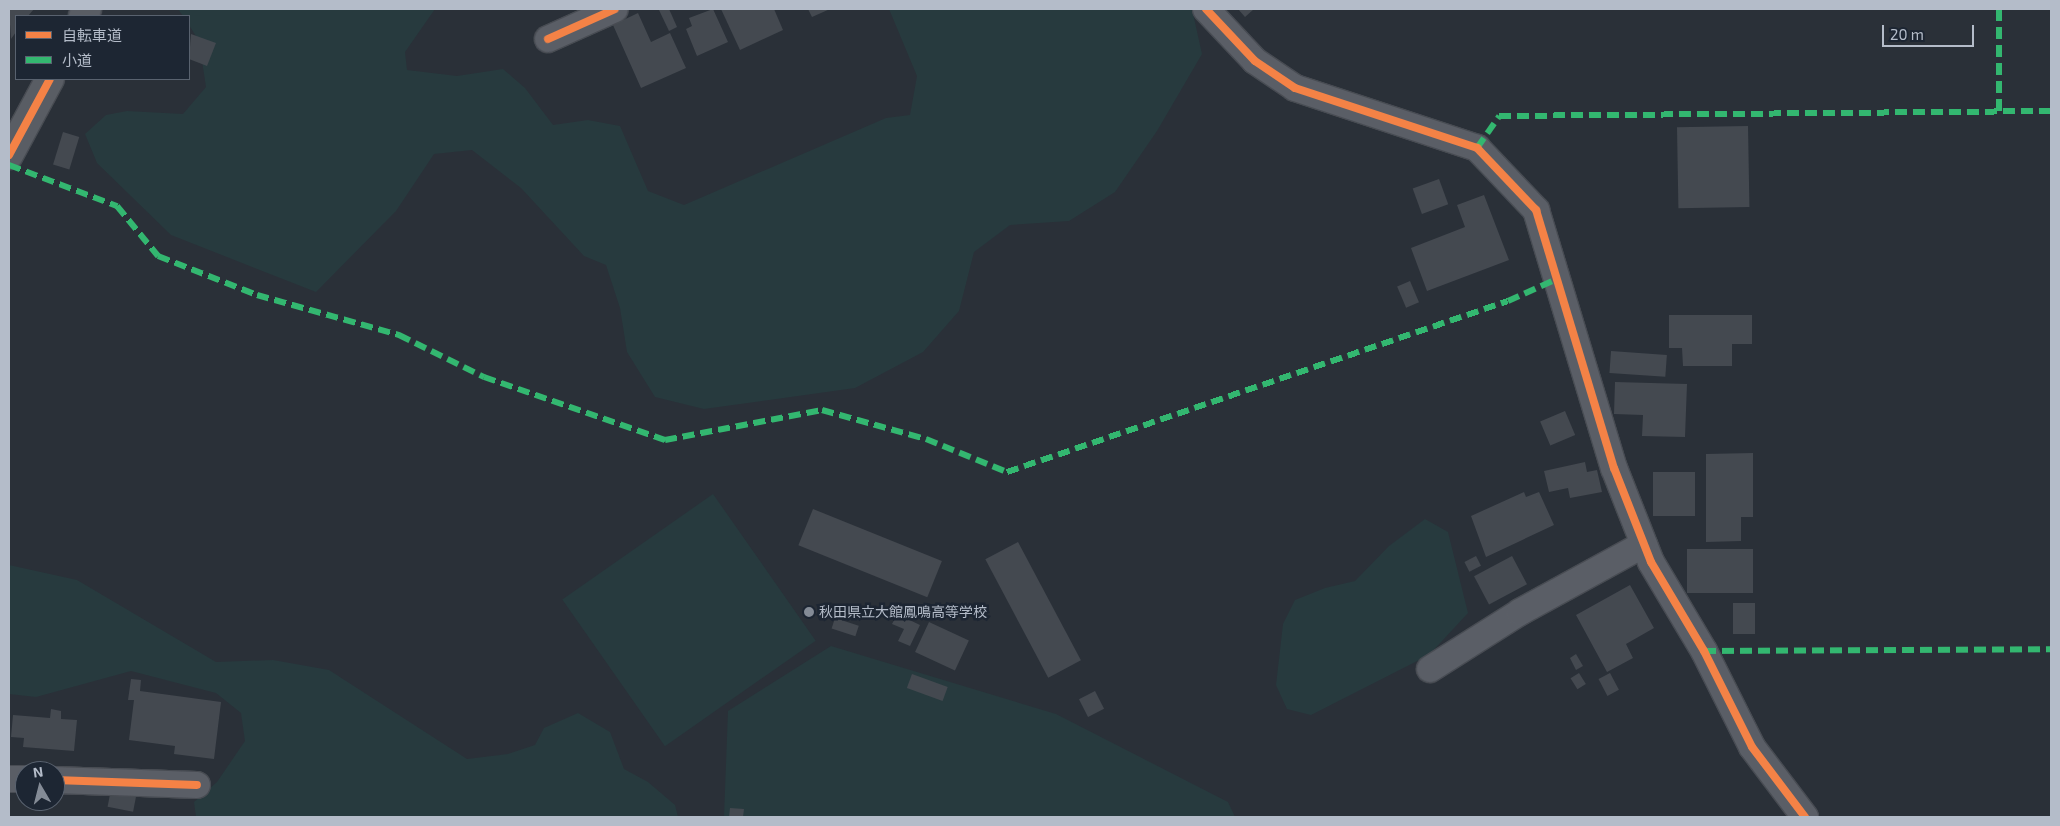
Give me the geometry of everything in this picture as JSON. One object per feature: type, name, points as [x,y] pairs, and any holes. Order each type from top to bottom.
[{"type":"street","points":[[548,38],[615,9]]},
{"type":"street","points":[[1206,9],[1255,61],[1295,88],[1477,148],[1536,210],[1614,468],[1644,544],[1752,747],[1805,817]]},
{"type":"street","points":[[9,155],[49,80]]},
{"type":"street","points":[[1430,668],[1520,612],[1644,544]]},
{"type":"street","points":[[65,780],[197,785]]},
{"type":"green space","points":[[178,9],[435,9],[405,52],[407,70],[457,76],[503,69],[525,88],[553,125],[588,120],[620,126],[648,191],[684,205],[886,118],[910,115],[917,76],[889,9],[1192,9],[1202,54],[1157,131],[1115,192],[1069,221],[1010,225],[974,252],[959,311],[923,352],[855,388],[704,409],[655,397],[627,352],[620,308],[606,265],[584,256],[521,188],[472,150],[434,154],[396,211],[316,292],[171,235],[97,163],[85,134],[106,115],[127,111],[183,114],[206,87],[199,41],[190,27],[190,15],[182,15]]},
{"type":"green space","points":[[713,494],[816,641],[665,746],[562,600]]},
{"type":"green space","points":[[1425,519],[1448,532],[1468,613],[1429,655],[1311,715],[1287,709],[1276,685],[1283,624],[1295,600],[1325,588],[1355,581],[1389,546]]},
{"type":"green space","points":[[9,565],[77,580],[216,662],[273,660],[329,670],[467,759],[508,754],[535,745],[544,728],[578,713],[610,732],[624,769],[648,782],[675,805],[678,817],[196,817],[194,802],[217,782],[245,741],[241,713],[216,693],[131,671],[36,697],[9,694]]},
{"type":"green space","points":[[831,646],[1056,714],[1228,802],[1235,817],[724,817],[728,711]]},
{"type":"building","points":[[9,9],[34,9],[29,15],[15,15],[15,33],[11,39]]},
{"type":"building","points":[[669,9],[677,27],[669,31],[659,10]]},
{"type":"building","points":[[713,9],[728,42],[697,56],[686,29],[692,26],[689,18]]},
{"type":"building","points":[[721,9],[774,9],[783,30],[740,50]]},
{"type":"building","points":[[808,9],[830,9],[812,17]]},
{"type":"building","points":[[1238,9],[1254,9],[1245,17]]},
{"type":"building","points":[[638,13],[651,42],[670,33],[686,68],[641,88],[613,25]]},
{"type":"building","points":[[191,34],[216,43],[207,66],[190,59]]},
{"type":"building","points":[[1748,126],[1749,207],[1678,208],[1677,127]]},
{"type":"building","points":[[63,132],[79,137],[69,169],[53,165]]},
{"type":"building","points":[[1439,179],[1448,204],[1422,214],[1413,189]]},
{"type":"building","points":[[1484,195],[1509,260],[1427,291],[1411,248],[1465,227],[1457,205]]},
{"type":"building","points":[[1410,281],[1419,302],[1406,308],[1397,286]]},
{"type":"building","points":[[1669,315],[1752,315],[1752,344],[1732,344],[1732,366],[1683,366],[1682,348],[1669,348]]},
{"type":"building","points":[[1611,351],[1667,355],[1665,377],[1609,373]]},
{"type":"building","points":[[1615,382],[1687,384],[1685,437],[1642,436],[1643,415],[1614,414]]},
{"type":"building","points":[[1565,411],[1575,435],[1550,445],[1540,422]]},
{"type":"building","points":[[1753,453],[1753,517],[1741,517],[1741,541],[1706,542],[1706,454]]},
{"type":"building","points":[[1585,462],[1587,472],[1597,470],[1602,492],[1570,498],[1568,488],[1549,492],[1544,471]]},
{"type":"building","points":[[1653,472],[1695,472],[1695,516],[1653,516]]},
{"type":"building","points":[[1524,492],[1526,497],[1539,492],[1554,525],[1486,557],[1471,516]]},
{"type":"building","points":[[813,509],[942,561],[927,597],[798,545]]},
{"type":"building","points":[[1018,542],[1081,660],[1048,678],[985,559]]},
{"type":"building","points":[[1687,549],[1753,549],[1753,593],[1687,593]]},
{"type":"building","points":[[1476,556],[1481,566],[1469,572],[1464,562]]},
{"type":"building","points":[[1512,556],[1527,584],[1489,604],[1474,576]]},
{"type":"building","points":[[1630,585],[1654,628],[1626,644],[1633,658],[1607,672],[1576,615]]},
{"type":"building","points":[[1733,603],[1755,603],[1755,634],[1733,634]]},
{"type":"building","points":[[897,614],[920,625],[910,646],[898,641],[904,629],[892,624]]},
{"type":"building","points":[[835,618],[859,626],[855,636],[832,628]]},
{"type":"building","points":[[929,622],[969,641],[955,671],[915,652]]},
{"type":"building","points":[[1576,654],[1583,666],[1576,670],[1570,658]]},
{"type":"building","points":[[1579,673],[1586,684],[1577,689],[1571,678]]},
{"type":"building","points":[[1610,673],[1619,690],[1607,696],[1599,679]]},
{"type":"building","points":[[912,674],[948,687],[943,701],[907,688]]},
{"type":"building","points":[[131,679],[141,680],[140,691],[221,702],[214,759],[174,754],[175,746],[129,740],[134,700],[128,700]]},
{"type":"building","points":[[1095,691],[1104,709],[1088,717],[1079,699]]},
{"type":"building","points":[[51,709],[61,711],[61,719],[77,720],[74,751],[23,747],[24,738],[11,737],[13,715],[50,718]]},
{"type":"building","points":[[111,789],[137,794],[133,812],[108,807]]},
{"type":"building","points":[[730,808],[744,809],[743,817],[729,817]]},
{"type":"marked path","points":[[1999,9],[1999,112]]},
{"type":"marked path","points":[[1477,148],[1499,116],[2051,111]]},
{"type":"marked path","points":[[9,165],[117,206],[158,256],[257,295],[399,335],[484,377],[665,440],[822,410],[926,439],[1007,472],[1508,301],[1559,278]]},
{"type":"marked path","points":[[1704,651],[2051,649]]},
{"type":"cycle path","points":[[548,39],[615,9]]},
{"type":"cycle path","points":[[1206,9],[1255,61],[1295,88],[1477,148],[1536,210],[1614,468],[1651,562],[1704,651],[1752,747],[1805,817]]},
{"type":"cycle path","points":[[9,155],[49,80]]},
{"type":"cycle path","points":[[65,780],[197,785]]},
{"type":"place","name":"秋田県立大館鳳鳴高等学校","points":[[809,612]]}]
